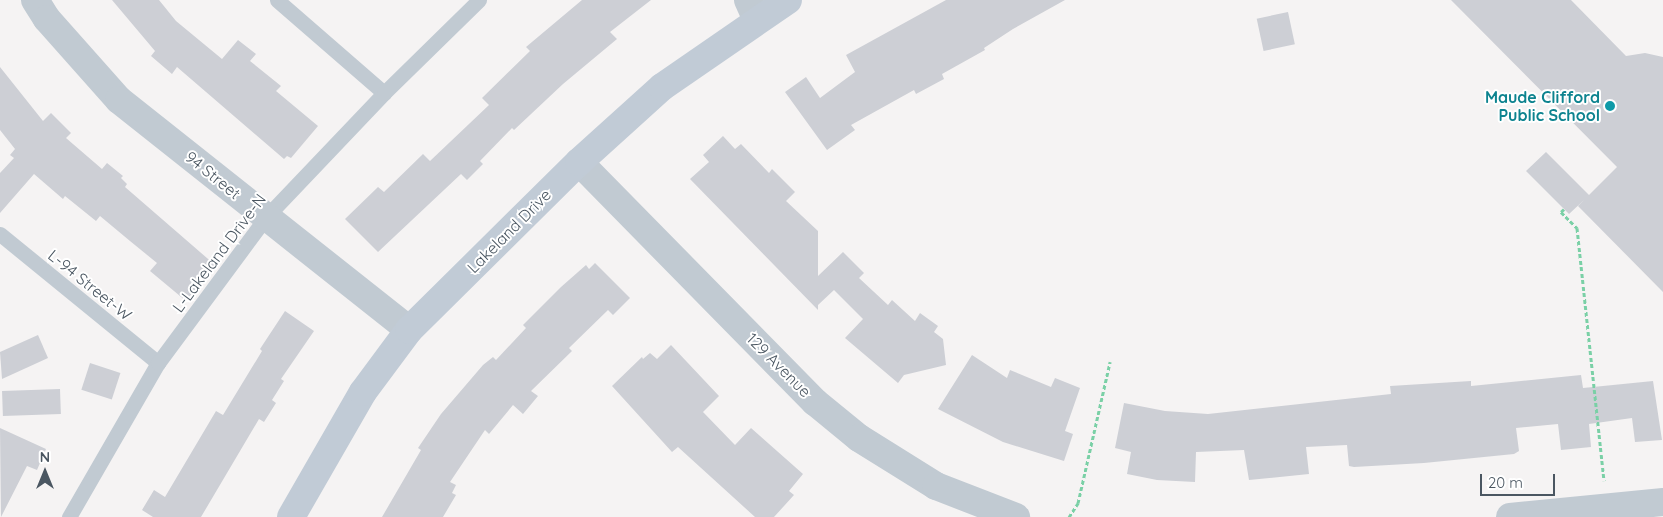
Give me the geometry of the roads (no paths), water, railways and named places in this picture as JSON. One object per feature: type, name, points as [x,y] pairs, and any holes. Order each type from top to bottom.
[{"type":"street","name":"94 Street","points":[[35,0],[47,19],[119,100],[409,330]]},
{"type":"street","name":"Lakeland Drive","points":[[291,517],[363,392],[409,330],[578,162],[662,87],[753,10],[788,0]]},
{"type":"street","name":"129 Avenue","points":[[578,162],[815,402],[859,438],[936,486],[1016,517]]},
{"type":"street","points":[[1510,517],[1663,502]]},
{"type":"lane","points":[[277,0],[384,93]]},
{"type":"lane","name":"L-Lakeland Drive-N","points":[[69,517],[158,363],[266,217],[384,93],[479,0]]},
{"type":"lane","name":"L-94 Street-W","points":[[0,234],[158,363]]},
{"type":"place","name":"Maude Clifford Public School","points":[[1610,106]]}]
